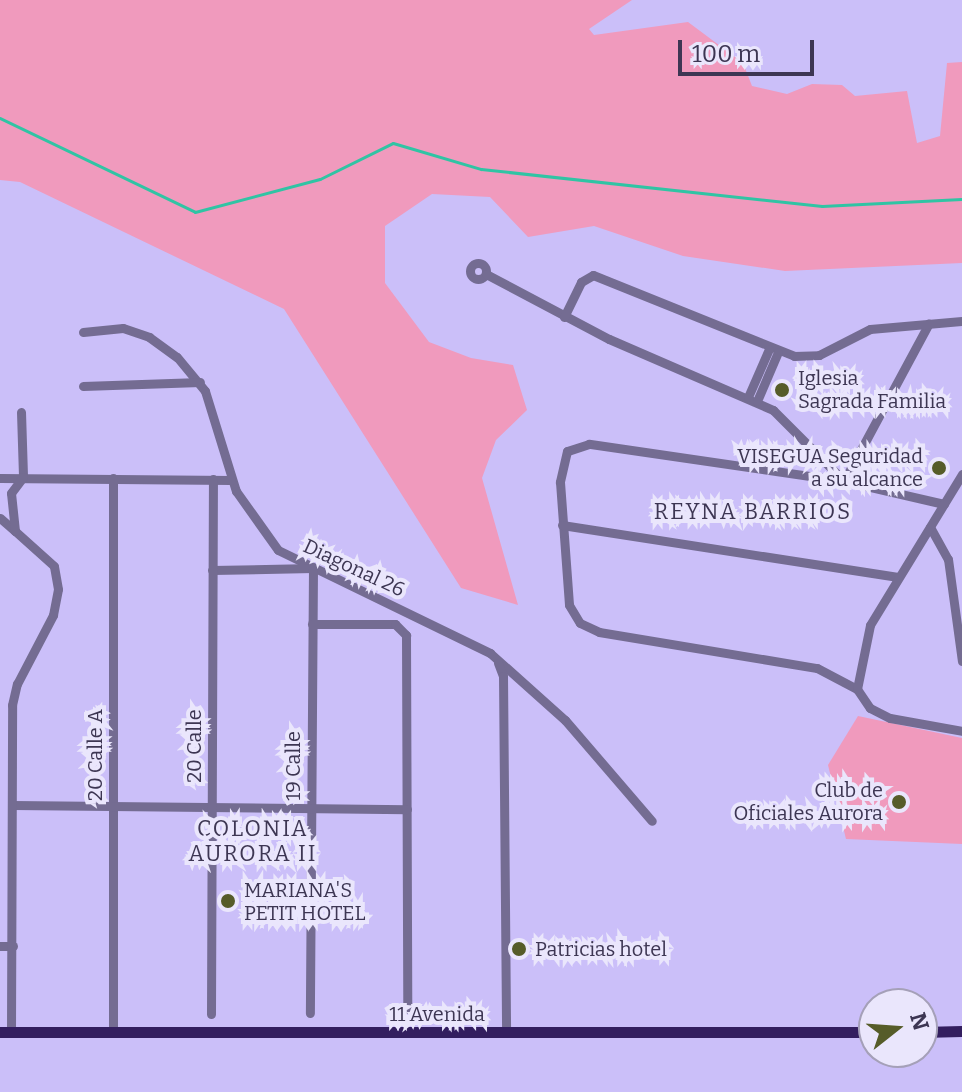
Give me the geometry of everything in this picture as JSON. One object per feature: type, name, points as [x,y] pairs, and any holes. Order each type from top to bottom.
[{"type":"main road","points":[[938,1032],[962,1031]]},
{"type":"main road","name":"11 Avenida","points":[[6,1032],[858,1032]]},
{"type":"street","points":[[486,274],[564,317],[752,399],[794,428],[844,481]]},
{"type":"street","points":[[564,317],[588,276],[773,350],[819,355],[857,332],[962,321]]},
{"type":"street","points":[[844,481],[929,323]]},
{"type":"street","points":[[83,332],[123,328],[149,337],[200,382]]},
{"type":"street","points":[[752,399],[773,350]]},
{"type":"street","points":[[83,386],[200,382]]},
{"type":"street","name":"Diagonal 26","points":[[200,382],[231,480],[269,540],[291,559],[497,660],[565,720],[652,821]]},
{"type":"street","points":[[15,531],[11,493],[23,477],[21,412]]},
{"type":"street","points":[[944,504],[844,481],[589,444],[573,447],[564,459],[560,482],[569,605],[580,623],[599,632],[817,668],[852,686],[870,708],[890,718],[962,731]]},
{"type":"street","points":[[852,686],[870,625],[962,474]]},
{"type":"street","points":[[0,478],[231,480]]},
{"type":"street","name":"20 Calle A","points":[[113,478],[113,1032]]},
{"type":"street","name":"20 Calle","points":[[211,1014],[213,479]]},
{"type":"street","points":[[0,518],[54,566],[58,589],[53,615],[14,695],[13,946],[6,1032]]},
{"type":"street","points":[[562,525],[898,577]]},
{"type":"street","points":[[930,527],[948,559],[961,631],[962,661]]},
{"type":"street","points":[[212,570],[313,568]]},
{"type":"street","name":"19 Calle","points":[[310,1013],[313,568]]},
{"type":"street","points":[[312,624],[386,624],[404,629],[407,1009]]},
{"type":"street","points":[[497,660],[503,676],[506,1032]]},
{"type":"street","points":[[13,805],[407,809]]},
{"type":"street","points":[[0,946],[13,946]]},
{"type":"shaded area","points":[[0,0],[632,0],[589,29],[594,35],[688,22],[743,63],[752,86],[787,94],[812,84],[842,85],[855,96],[907,91],[917,143],[940,136],[947,63],[962,62],[962,263],[785,271],[683,256],[594,226],[528,237],[490,197],[432,194],[385,226],[385,283],[429,342],[471,358],[513,365],[527,410],[496,440],[482,478],[518,605],[461,588],[284,309],[20,182],[0,180]]},
{"type":"shaded area","name":"Club de Oficiales Aurora","points":[[858,716],[962,738],[962,844],[846,839],[828,765]]},
{"type":"waterway","points":[[0,118],[195,212],[320,179],[393,143],[481,169],[822,206],[962,199]]},
{"type":"place","name":"Iglesia Sagrada Familia","points":[[782,390]]},
{"type":"place","name":"VISEGUA Seguridad a su alcance","points":[[939,468]]},
{"type":"place","name":"Club de Oficiales Aurora","points":[[899,802]]},
{"type":"place","name":"MARIANA'S PETIT HOTEL","points":[[228,901]]},
{"type":"place","name":"Patricias hotel","points":[[519,949]]},
{"type":"district","name":"REYNA BARRIOS","points":[[753,512]]},
{"type":"district","name":"COLONIA AURORA II","points":[[253,840]]}]
